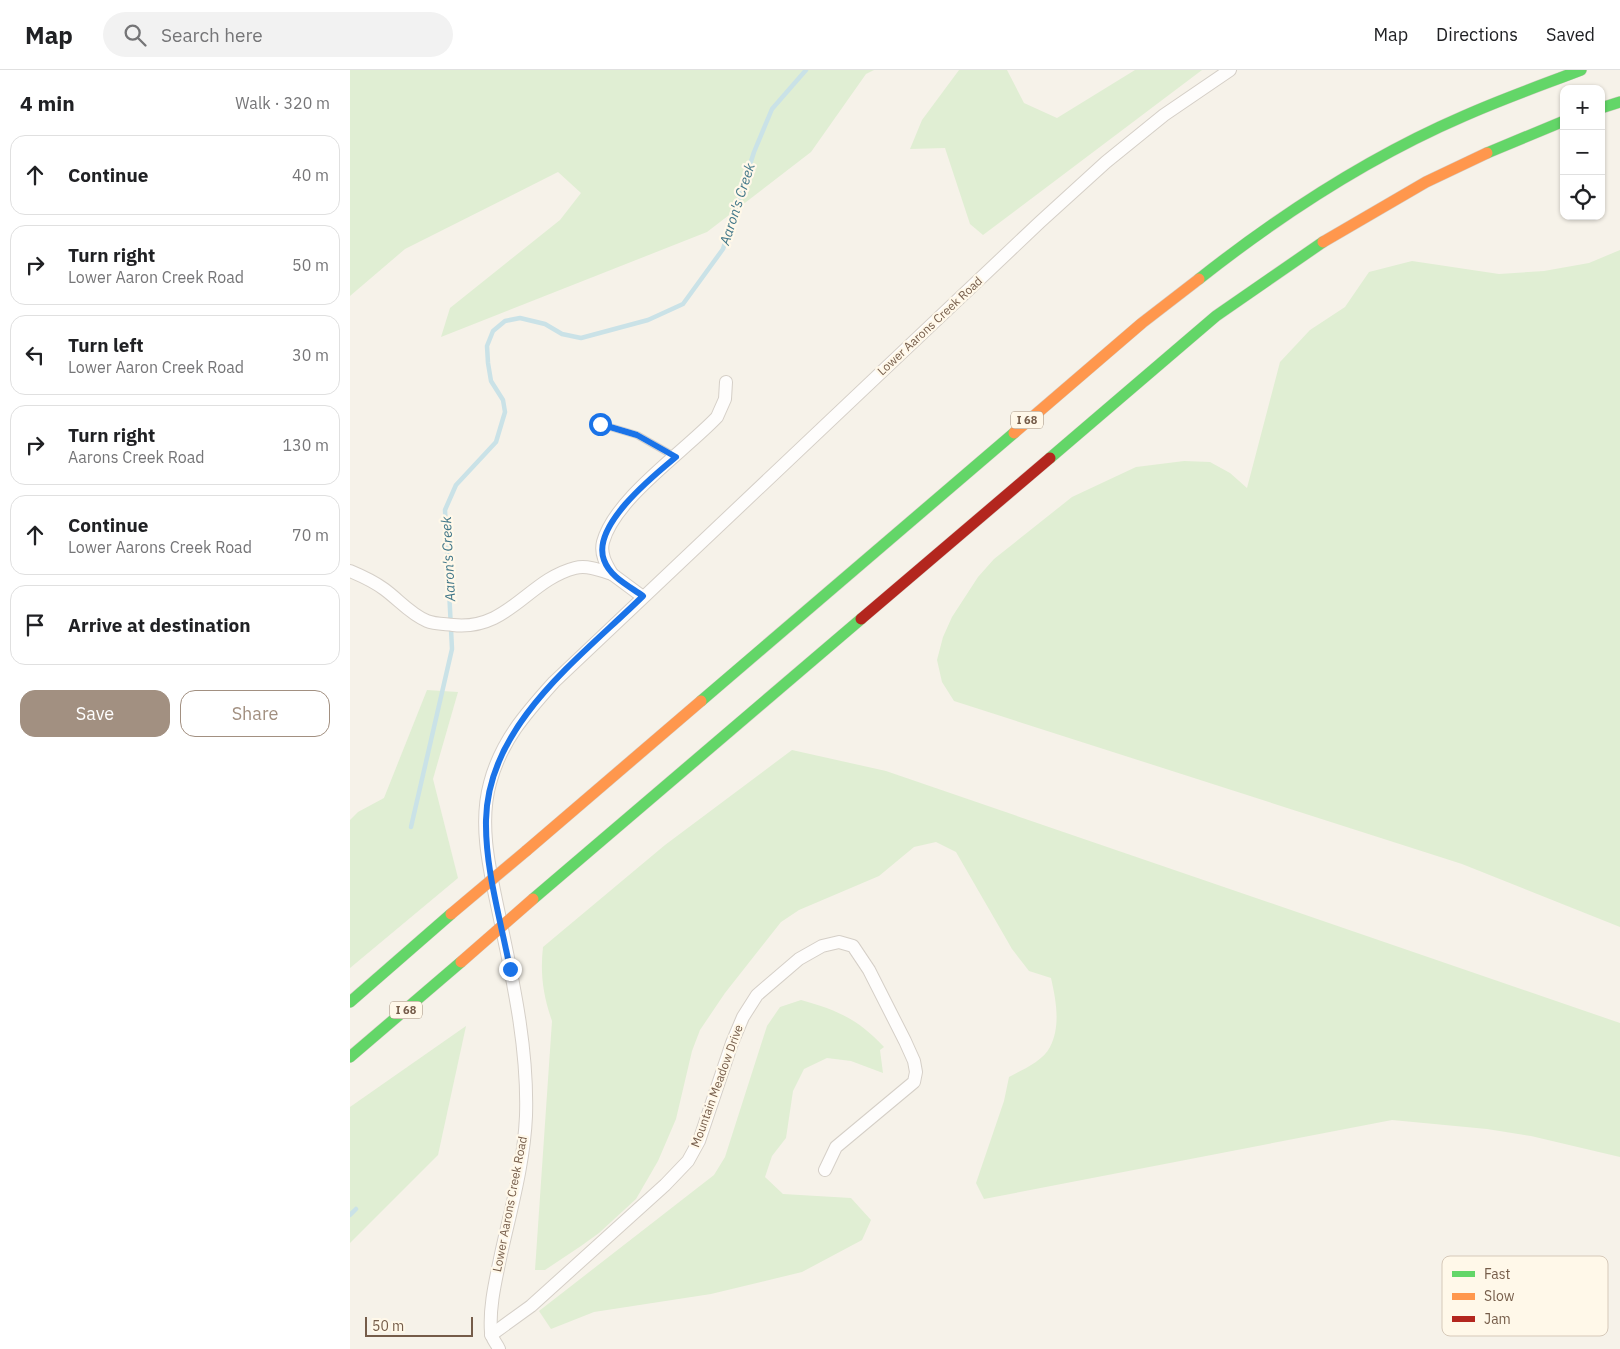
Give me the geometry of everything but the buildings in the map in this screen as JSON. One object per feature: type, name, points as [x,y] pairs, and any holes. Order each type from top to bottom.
[{"type":"highway","name":"I 68","points":[[350,1002],[1120,341],[1225,258],[1291,211],[1410,142],[1473,113],[1581,70]]},
{"type":"highway","points":[[1605,107],[1620,102]]},
{"type":"highway","name":"I 68","points":[[350,1058],[1216,316],[1284,266],[1386,202],[1429,179],[1560,123]]},
{"type":"street","name":"Lower Aarons Creek Road","points":[[491,1334],[494,1287],[520,1168],[526,1117],[526,1090],[520,1028],[488,859],[486,819],[490,784],[502,750],[521,718],[554,682],[1040,222],[1106,162],[1164,115],[1230,70]]},
{"type":"street","points":[[612,574],[603,559],[603,543],[611,524],[630,499],[717,417],[725,399],[726,382]]},
{"type":"street","points":[[350,571],[366,577],[385,589],[409,610],[427,621],[458,625],[476,625],[491,620],[556,576],[576,568],[595,568],[612,574],[643,596]]},
{"type":"street","name":"Mountain Meadow Drive","points":[[491,1334],[531,1306],[665,1185],[688,1161],[699,1140],[732,1043],[743,1017],[757,995],[799,958],[822,946],[840,942],[853,946],[869,970],[905,1041],[916,1072],[914,1082],[836,1147],[825,1170]]},
{"type":"street","points":[[491,1334],[499,1349]]},
{"type":"lane","points":[[600,424],[637,435],[676,457]]},
{"type":"green space","points":[[350,70],[874,70],[866,74],[811,152],[707,232],[441,337],[450,308],[560,220],[581,193],[558,172],[405,249],[350,296]]},
{"type":"green space","points":[[959,70],[1007,70],[1024,103],[1057,118],[1135,70],[1202,70],[983,235],[970,224],[945,148],[910,149],[922,120]]},
{"type":"green space","points":[[1620,250],[1620,927],[1462,864],[954,701],[942,682],[937,660],[943,637],[952,617],[978,577],[994,559],[1072,497],[1136,467],[1184,461],[1210,462],[1230,473],[1247,488],[1280,362],[1310,330],[1345,307],[1369,272],[1412,261],[1499,274],[1544,271],[1589,263]]},
{"type":"green space","points":[[427,690],[458,692],[433,779],[458,878],[350,968],[350,820],[358,812],[384,798]]},
{"type":"green space","points":[[792,750],[886,771],[1620,1023],[1620,1157],[1531,1136],[1487,1129],[1392,1120],[984,1199],[976,1183],[1004,1101],[1009,1077],[1037,1061],[1047,1052],[1056,1030],[1056,1004],[1051,978],[1029,971],[1012,949],[956,852],[936,842],[914,847],[879,876],[799,910],[781,922],[725,993],[700,1030],[692,1051],[676,1119],[658,1161],[636,1199],[599,1233],[581,1246],[545,1270],[535,1270],[552,1021],[543,984],[543,947],[665,845]]},
{"type":"green space","points":[[801,1000],[836,1012],[856,1022],[874,1037],[884,1047],[880,1050],[883,1073],[851,1061],[827,1058],[804,1069],[793,1091],[786,1138],[772,1156],[765,1177],[783,1194],[851,1198],[871,1220],[862,1240],[802,1272],[711,1294],[594,1312],[551,1329],[539,1311],[714,1175],[725,1157],[767,1026],[780,1007]]},
{"type":"green space","points":[[466,1026],[438,1155],[350,1243],[350,1107]]},
{"type":"waterway","name":"Aaron's Creek","points":[[411,827],[452,649],[445,510],[456,485],[496,442],[505,412],[503,400],[491,381],[488,363],[487,346],[493,331],[505,321],[520,318],[545,324],[562,334],[581,338],[648,320],[683,304],[723,249],[754,152],[772,109],[806,70]]},
{"type":"waterway","name":"Aaron's Creek","points":[[350,1215],[356,1209]]},
{"type":"traffic: fast","points":[[1199,279],[1293,210],[1394,150],[1478,110],[1581,70]]},
{"type":"traffic: fast","points":[[1605,107],[1620,102]]},
{"type":"traffic: fast","points":[[1487,153],[1560,123]]},
{"type":"traffic: fast","points":[[1050,458],[1216,316],[1323,242]]},
{"type":"traffic: fast","points":[[701,701],[1014,433]]},
{"type":"traffic: fast","points":[[533,899],[861,619]]},
{"type":"traffic: fast","points":[[350,1002],[451,914]]},
{"type":"traffic: fast","points":[[350,1057],[461,962]]},
{"type":"traffic: slow","points":[[1323,242],[1426,182],[1487,153]]},
{"type":"traffic: slow","points":[[1014,433],[1142,323],[1199,279]]},
{"type":"traffic: slow","points":[[526,851],[701,701]]},
{"type":"traffic: slow","points":[[451,914],[526,851]]},
{"type":"traffic: slow","points":[[461,962],[533,899]]},
{"type":"traffic: jam","points":[[861,619],[1050,458]]},
{"type":"route","points":[[510,969],[488,859],[486,819],[490,784],[502,750],[521,718],[554,682],[643,596],[612,574],[603,559],[603,543],[611,524],[630,499],[676,457],[637,435],[600,424]]}]
